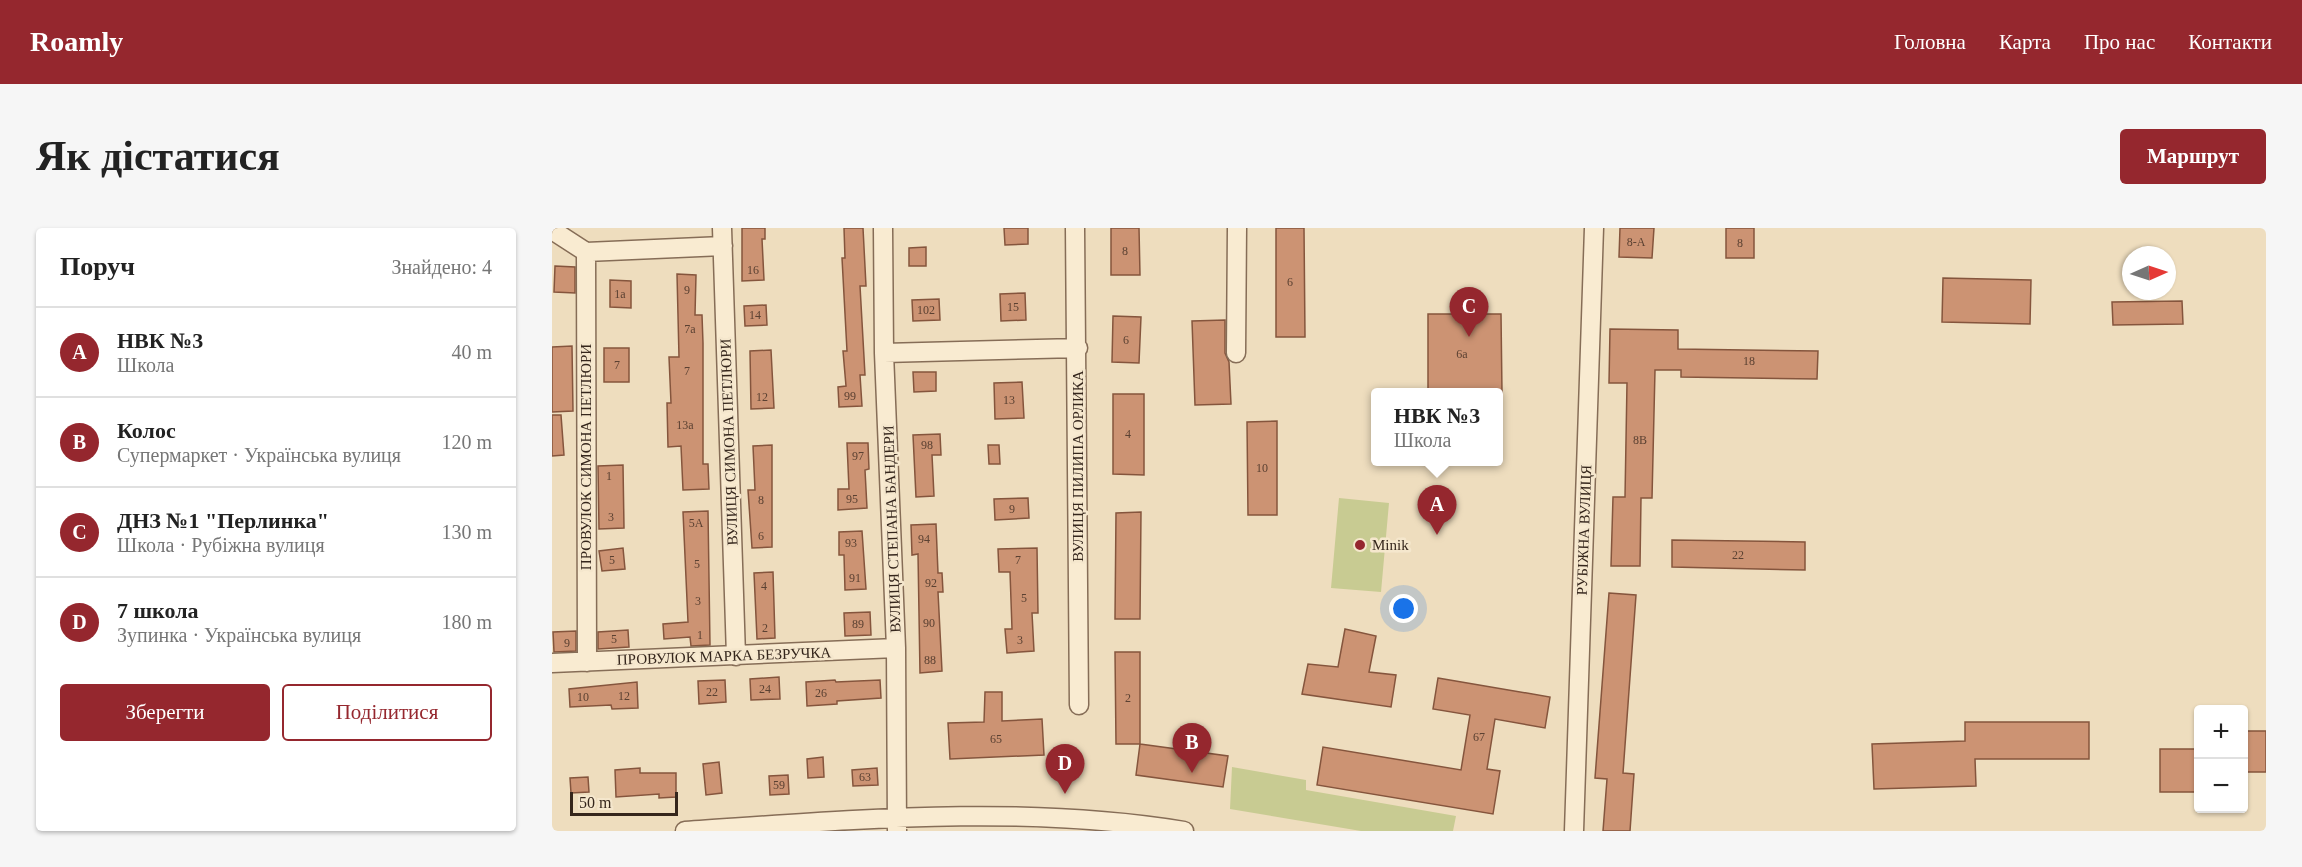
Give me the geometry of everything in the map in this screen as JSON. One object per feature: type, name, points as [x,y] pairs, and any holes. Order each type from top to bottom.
[{"type":"street","name":"ВУЛИЦЯ СТЕПАНА БАНДЕРИ","points":[[883,228],[884,353],[896,648],[897,824]]},
{"type":"street","name":"ВУЛИЦЯ ПИЛИПА ОРЛИКА","points":[[1075,228],[1078,348],[1079,705]]},
{"type":"street","points":[[1236,352],[1237,228]]},
{"type":"street","name":"РУБІЖНА ВУЛИЦЯ","points":[[1574,831],[1594,228]]},
{"type":"street","points":[[552,230],[586,252],[722,237]]},
{"type":"street","name":"ВУЛИЦЯ СИМОНА ПЕТЛЮРИ","points":[[722,237],[736,656]]},
{"type":"street","name":"ПРОВУЛОК СИМОНА ПЕТЛЮРИ","points":[[586,252],[587,662]]},
{"type":"street","points":[[884,353],[1078,348]]},
{"type":"street","name":"ПРОВУЛОК МАРКА БЕЗРУЧКА","points":[[552,663],[896,648]]},
{"type":"street","points":[[685,831],[1072,818],[1184,831]]},
{"type":"green space","name":"Minik","points":[[1339,498],[1389,503],[1381,592],[1331,588]]},
{"type":"green space","points":[[1232,767],[1306,780],[1306,790],[1456,816],[1453,831],[1361,831],[1230,809]]},
{"type":"building","points":[[742,228],[765,228],[765,239],[762,239],[764,280],[742,281]]},
{"type":"building","points":[[844,228],[863,228],[866,286],[860,286],[865,375],[860,375],[862,406],[839,407],[838,387],[846,386],[843,351],[847,351],[842,258],[845,258]]},
{"type":"building","points":[[1004,228],[1028,228],[1028,244],[1005,245]]},
{"type":"building","points":[[1111,228],[1139,228],[1140,275],[1111,275]]},
{"type":"building","points":[[1276,228],[1304,228],[1305,337],[1276,337]]},
{"type":"building","points":[[1620,228],[1654,228],[1652,258],[1619,257]]},
{"type":"building","points":[[1726,228],[1754,228],[1754,258],[1726,258]]},
{"type":"building","points":[[926,247],[926,266],[909,266],[909,248]]},
{"type":"building","points":[[555,266],[575,267],[575,293],[554,292]]},
{"type":"building","points":[[677,274],[696,275],[695,315],[702,315],[703,464],[708,464],[709,489],[683,490],[681,446],[668,447],[667,403],[671,403],[669,357],[679,357]]},
{"type":"building","points":[[1943,278],[2031,280],[2030,324],[1942,322]]},
{"type":"building","points":[[610,280],[631,281],[631,308],[610,307]]},
{"type":"building","points":[[1025,293],[1026,320],[1001,321],[1000,294]]},
{"type":"building","points":[[939,299],[940,320],[913,321],[912,300]]},
{"type":"building","points":[[2182,301],[2183,324],[2113,325],[2112,302]]},
{"type":"building","points":[[766,305],[767,325],[745,326],[744,306]]},
{"type":"building","points":[[1428,314],[1501,314],[1502,388],[1428,388]]},
{"type":"building","points":[[1113,316],[1141,317],[1139,363],[1112,362]]},
{"type":"building","points":[[1225,320],[1225,353],[1229,362],[1231,404],[1195,405],[1192,321]]},
{"type":"building","points":[[1610,329],[1678,330],[1678,349],[1818,351],[1817,379],[1681,377],[1681,370],[1655,370],[1652,498],[1641,498],[1640,566],[1611,566],[1613,497],[1625,497],[1627,383],[1609,383]]},
{"type":"building","points":[[572,346],[573,411],[552,412],[552,347]]},
{"type":"building","points":[[604,348],[629,348],[629,382],[604,382]]},
{"type":"building","points":[[771,350],[774,408],[751,409],[750,351]]},
{"type":"building","points":[[913,372],[936,372],[936,391],[914,392]]},
{"type":"building","points":[[1022,382],[1024,418],[995,419],[994,383]]},
{"type":"building","points":[[1113,394],[1144,394],[1144,475],[1113,474]]},
{"type":"building","points":[[552,415],[561,415],[564,455],[552,456]]},
{"type":"building","points":[[1277,421],[1277,515],[1248,515],[1247,422]]},
{"type":"building","points":[[940,434],[941,455],[932,455],[934,496],[916,497],[913,435]]},
{"type":"building","points":[[847,443],[868,443],[869,469],[865,470],[867,508],[838,510],[838,489],[849,489]]},
{"type":"building","points":[[772,445],[772,547],[752,548],[748,490],[755,490],[753,446]]},
{"type":"building","points":[[988,445],[999,445],[1000,464],[989,464]]},
{"type":"building","points":[[623,465],[624,528],[599,529],[598,466]]},
{"type":"building","points":[[1028,498],[1029,518],[995,520],[994,499]]},
{"type":"building","points":[[708,511],[710,645],[691,646],[690,637],[664,639],[663,624],[688,622],[683,512]]},
{"type":"building","points":[[1141,512],[1140,619],[1115,619],[1116,513]]},
{"type":"building","points":[[936,524],[938,573],[942,573],[943,592],[938,592],[942,671],[920,673],[918,554],[912,555],[911,525]]},
{"type":"building","points":[[862,531],[866,589],[845,590],[844,555],[839,555],[839,532]]},
{"type":"building","points":[[1672,540],[1805,542],[1805,570],[1672,567]]},
{"type":"building","points":[[623,548],[625,569],[602,571],[599,551]]},
{"type":"building","points":[[1037,548],[1038,613],[1032,613],[1034,651],[1007,653],[1005,629],[1012,629],[1010,572],[999,572],[998,549]]},
{"type":"building","points":[[773,572],[775,638],[757,639],[754,573]]},
{"type":"building","points":[[1609,593],[1636,595],[1623,773],[1634,774],[1630,831],[1603,831],[1607,779],[1595,778]]},
{"type":"building","points":[[870,612],[871,635],[845,636],[844,613]]},
{"type":"building","points":[[1345,629],[1376,636],[1369,672],[1396,675],[1391,707],[1302,694],[1308,664],[1338,667]]},
{"type":"building","points":[[628,630],[629,647],[598,649],[598,632]]},
{"type":"building","points":[[576,631],[576,651],[554,652],[553,632]]},
{"type":"building","points":[[1115,652],[1140,652],[1140,744],[1116,744]]},
{"type":"building","points":[[779,677],[780,699],[751,700],[750,679]]},
{"type":"building","points":[[1438,678],[1550,697],[1545,728],[1495,719],[1487,769],[1500,771],[1493,814],[1317,785],[1323,747],[1461,770],[1470,715],[1433,709]]},
{"type":"building","points":[[725,680],[726,702],[699,704],[698,681]]},
{"type":"building","points":[[835,680],[836,682],[880,680],[881,698],[807,706],[806,682]]},
{"type":"building","points":[[637,682],[638,708],[612,709],[611,705],[570,707],[569,689]]},
{"type":"building","points":[[985,692],[1002,692],[1002,721],[1042,719],[1044,755],[950,759],[948,723],[984,722]]},
{"type":"building","points":[[1965,722],[2089,722],[2089,759],[1975,759],[1976,786],[1874,789],[1872,744],[1965,741]]},
{"type":"building","points":[[2248,731],[2266,731],[2266,772],[2248,772]]},
{"type":"building","points":[[1140,744],[1228,756],[1223,787],[1136,775]]},
{"type":"building","points":[[2160,749],[2194,749],[2194,792],[2160,792]]},
{"type":"building","points":[[823,757],[824,777],[808,778],[807,759]]},
{"type":"building","points":[[719,762],[722,793],[706,795],[703,764]]},
{"type":"building","points":[[640,768],[640,773],[676,773],[676,797],[659,798],[659,794],[616,797],[615,770]]},
{"type":"building","points":[[877,768],[878,785],[853,786],[852,770]]},
{"type":"building","points":[[788,775],[789,794],[770,795],[769,776]]},
{"type":"building","points":[[588,777],[589,792],[571,793],[570,778]]},
{"type":"place","name":"ДНЗ №1 \"Перлинка\"","points":[[1469,337]]},
{"type":"place","name":"НВК №3","points":[[1437,535]]},
{"type":"place","name":"Minik","points":[[1360,545]]},
{"type":"place","name":"Колос","points":[[1192,773]]},
{"type":"place","name":"7 школа","points":[[1065,794]]}]
